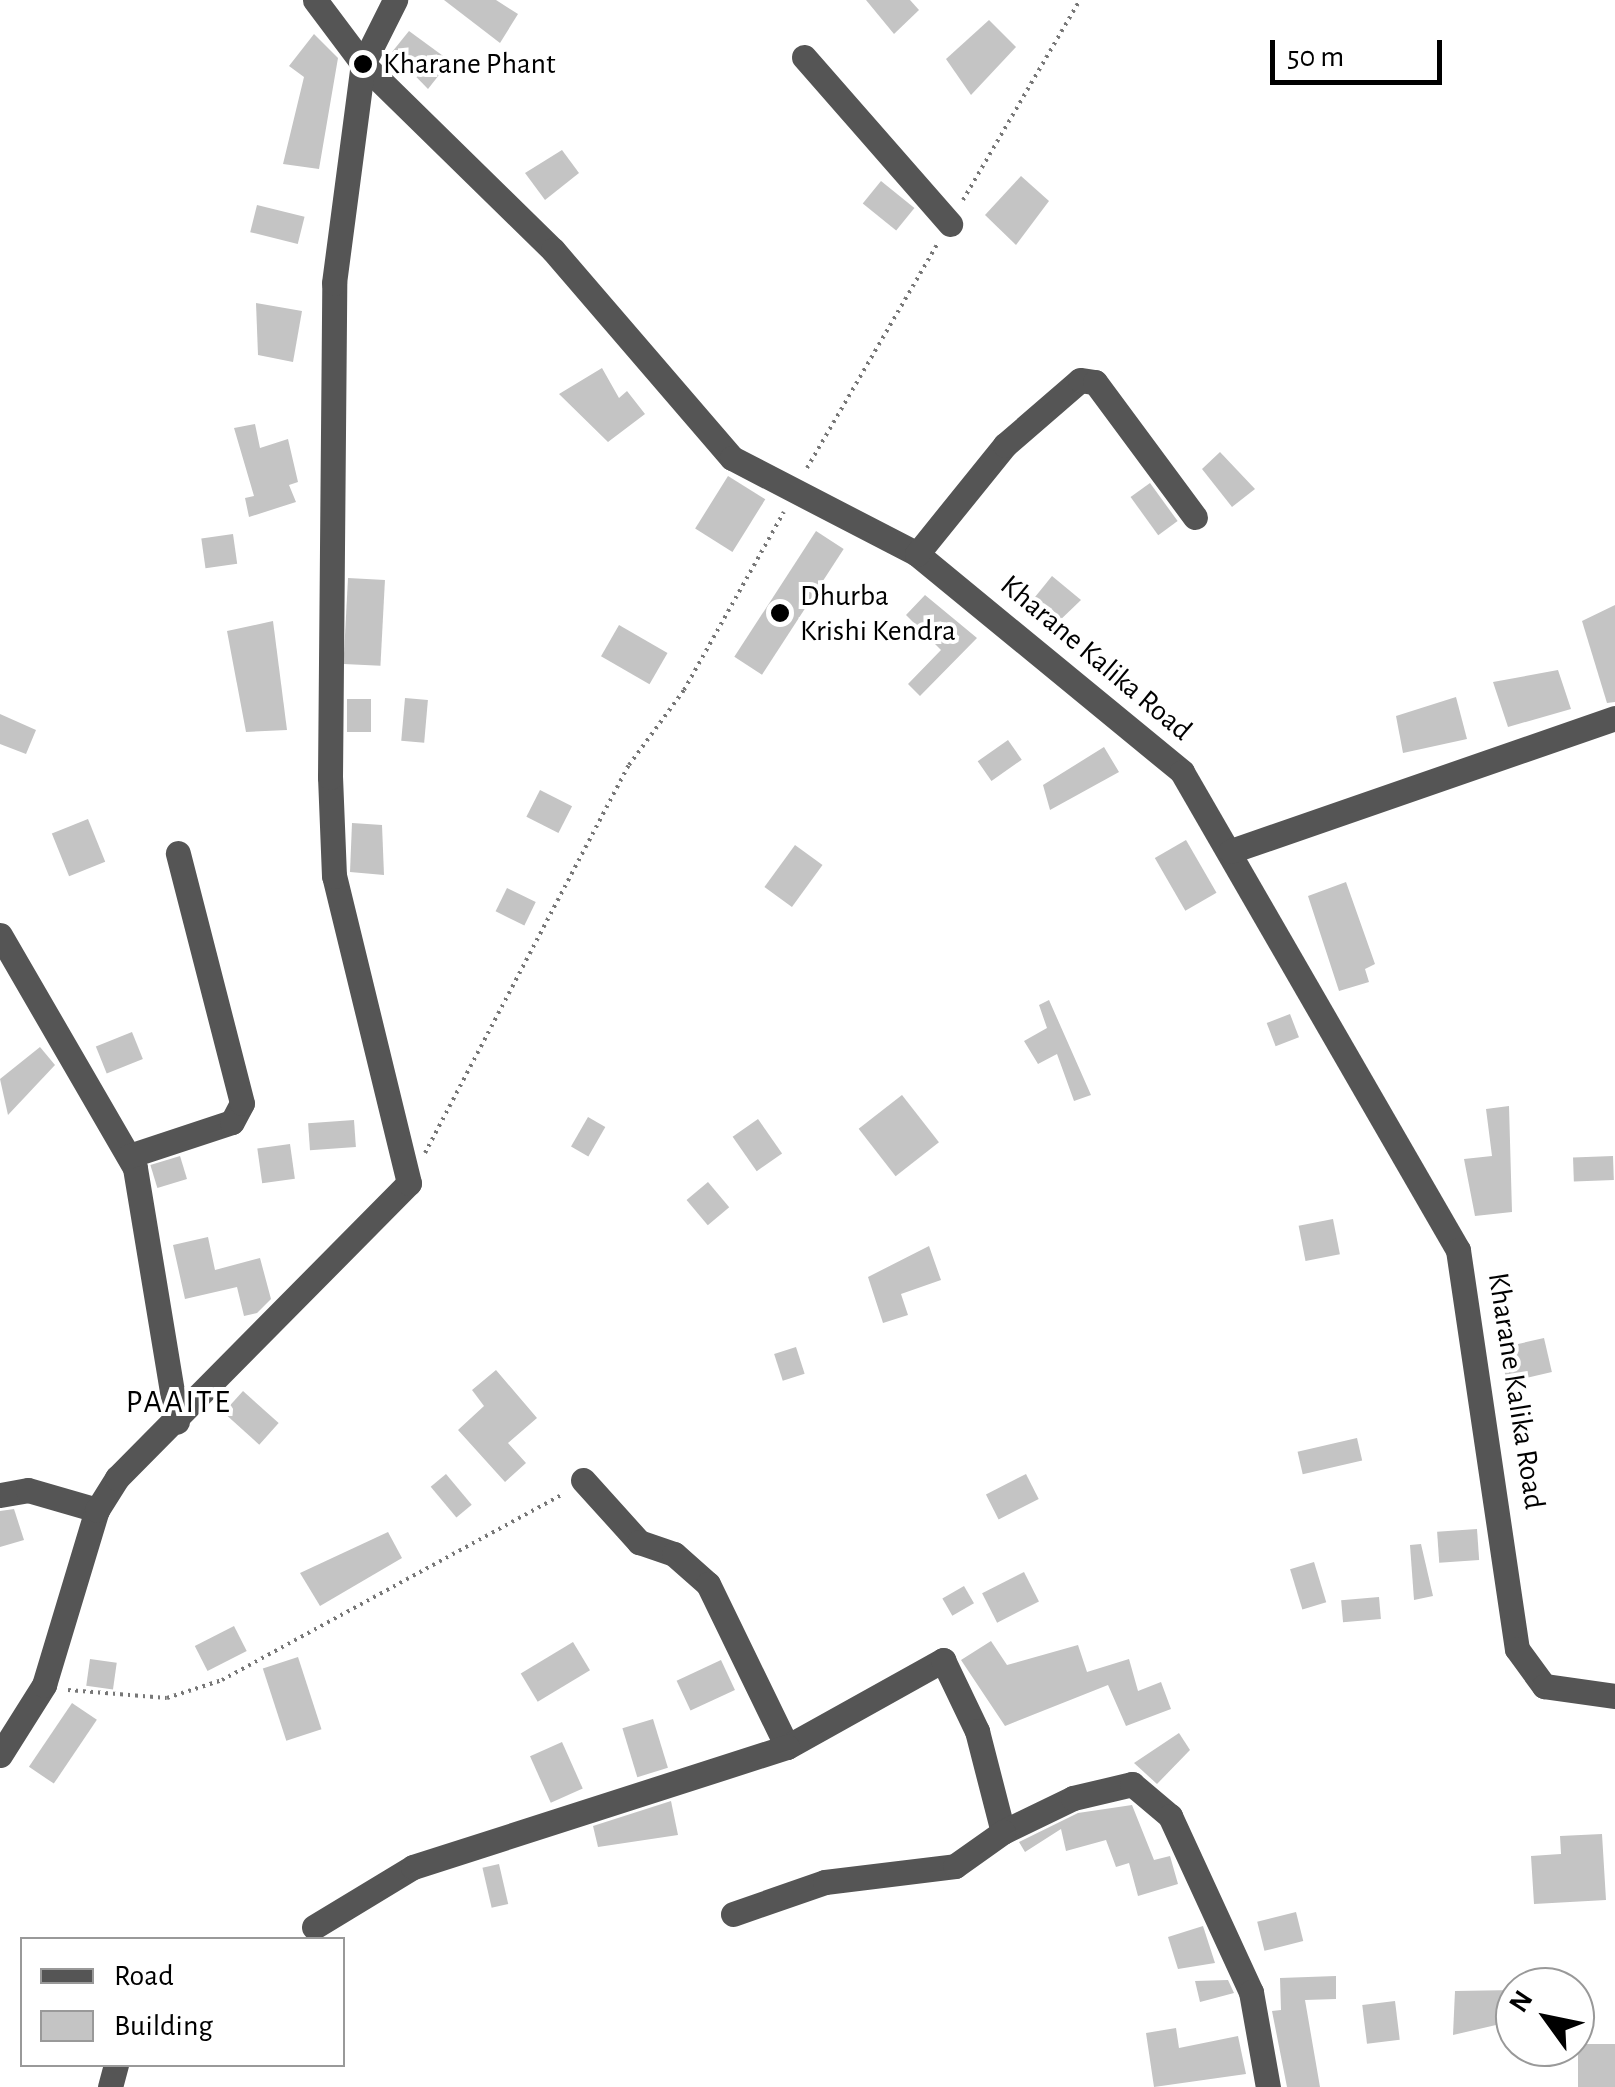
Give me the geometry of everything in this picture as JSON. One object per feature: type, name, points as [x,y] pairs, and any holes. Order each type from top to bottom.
[{"type":"street","name":"Kharane Kalika Road","points":[[315,0],[363,64],[553,250],[710,437],[792,495],[917,554],[1156,744],[1231,850],[1468,1276],[1517,1649],[1544,1686],[1615,1696]]},
{"type":"street","points":[[0,1756],[44,1684],[96,1510],[130,1463],[178,1422],[409,1183],[333,856],[334,283],[363,64],[395,0]]},
{"type":"street","points":[[804,57],[950,224]]},
{"type":"street","points":[[917,554],[1005,445],[1080,380],[1094,382],[1195,516]]},
{"type":"street","points":[[1231,850],[1615,718]]},
{"type":"street","points":[[128,1156],[232,1122],[242,1104],[178,853]]},
{"type":"street","points":[[0,935],[128,1156],[156,1258],[178,1422]]},
{"type":"street","points":[[583,1480],[639,1542],[674,1554],[708,1584],[786,1746]]},
{"type":"street","points":[[0,1495],[28,1490],[96,1510]]},
{"type":"street","points":[[314,1927],[414,1867],[786,1746],[943,1660],[977,1730],[1002,1832]]},
{"type":"street","points":[[732,1914],[825,1882],[955,1866],[1002,1832],[1073,1798],[1132,1784],[1170,1816],[1251,1992],[1268,2087]]},
{"type":"path","points":[[409,1183],[629,766],[736,604],[792,495],[1080,0]]},
{"type":"path","points":[[44,1684],[167,1698],[222,1680],[583,1480]]},
{"type":"building","points":[[444,0],[496,0],[518,14],[500,43]]},
{"type":"building","points":[[866,0],[910,0],[919,10],[894,34]]},
{"type":"building","points":[[989,20],[1016,47],[971,95],[946,59]]},
{"type":"building","points":[[409,31],[450,61],[428,89],[392,52]]},
{"type":"building","points":[[314,34],[338,58],[319,169],[283,164],[304,77],[289,66]]},
{"type":"building","points":[[562,150],[579,173],[545,200],[525,173]]},
{"type":"building","points":[[1021,176],[1049,201],[1016,245],[985,215]]},
{"type":"building","points":[[881,181],[914,208],[896,231],[863,204]]},
{"type":"building","points":[[257,205],[305,217],[298,244],[250,232]]},
{"type":"building","points":[[256,303],[302,311],[293,362],[258,355]]},
{"type":"building","points":[[602,368],[619,398],[627,391],[645,414],[608,442],[559,394]]},
{"type":"building","points":[[255,424],[260,448],[288,439],[298,482],[289,485],[296,502],[249,517],[245,498],[254,496],[234,428]]},
{"type":"building","points":[[1220,452],[1255,489],[1232,507],[1202,469]]},
{"type":"building","points":[[728,476],[765,499],[732,552],[695,529]]},
{"type":"building","points":[[1150,483],[1178,521],[1158,535],[1131,497]]},
{"type":"building","name":"Dhurba Krishi Kendra","points":[[816,531],[844,549],[762,675],[734,657]]},
{"type":"building","points":[[233,534],[237,564],[205,568],[201,538]]},
{"type":"building","points":[[1052,576],[1081,600],[1055,625],[1031,602]]},
{"type":"building","points":[[348,578],[385,580],[380,666],[343,664]]},
{"type":"building","points":[[925,595],[977,638],[920,696],[908,684],[941,650],[906,615]]},
{"type":"building","points":[[1615,605],[1615,702],[1607,703],[1582,621]]},
{"type":"building","points":[[273,621],[287,730],[246,732],[227,631]]},
{"type":"building","points":[[619,625],[667,653],[649,684],[601,656]]},
{"type":"building","points":[[1558,670],[1571,709],[1508,727],[1493,682]]},
{"type":"building","points":[[1456,697],[1467,739],[1403,753],[1396,716]]},
{"type":"building","points":[[405,698],[428,700],[424,743],[401,741]]},
{"type":"building","points":[[347,699],[371,699],[371,732],[347,732]]},
{"type":"building","points":[[0,714],[36,730],[26,754],[0,744]]},
{"type":"building","points":[[1008,740],[1022,760],[991,781],[978,761]]},
{"type":"building","points":[[1104,747],[1119,772],[1050,810],[1043,785]]},
{"type":"building","points":[[540,790],[572,806],[558,833],[526,817]]},
{"type":"building","points":[[88,819],[105,862],[69,876],[52,834]]},
{"type":"building","points":[[352,823],[382,825],[384,875],[350,872]]},
{"type":"building","points":[[1186,840],[1216,893],[1185,911],[1155,858]]},
{"type":"building","points":[[795,845],[823,865],[792,907],[764,887]]},
{"type":"building","points":[[1346,882],[1375,964],[1365,969],[1369,982],[1339,991],[1308,896]]},
{"type":"building","points":[[507,888],[536,902],[524,925],[496,911]]},
{"type":"building","points":[[1049,1000],[1091,1095],[1074,1101],[1057,1054],[1038,1064],[1024,1041],[1047,1028],[1039,1005]]},
{"type":"building","points":[[1290,1014],[1299,1037],[1276,1046],[1267,1023]]},
{"type":"building","points":[[132,1032],[143,1059],[107,1073],[96,1047]]},
{"type":"building","points":[[40,1047],[55,1065],[8,1115],[0,1079]]},
{"type":"building","points":[[902,1095],[939,1142],[896,1176],[859,1129]]},
{"type":"building","points":[[1509,1106],[1512,1212],[1475,1216],[1464,1159],[1492,1156],[1486,1109]]},
{"type":"building","points":[[588,1117],[605,1127],[588,1156],[571,1146]]},
{"type":"building","points":[[758,1119],[782,1153],[757,1171],[733,1137]]},
{"type":"building","points":[[354,1120],[356,1147],[310,1150],[308,1123]]},
{"type":"building","points":[[290,1144],[295,1179],[262,1183],[257,1149]]},
{"type":"building","points":[[180,1156],[187,1179],[157,1188],[150,1165]]},
{"type":"building","points":[[1613,1156],[1614,1180],[1574,1181],[1573,1157]]},
{"type":"building","points":[[708,1182],[729,1207],[708,1225],[687,1200]]},
{"type":"building","points":[[1333,1219],[1340,1254],[1306,1261],[1299,1226]]},
{"type":"building","points":[[208,1237],[215,1270],[260,1258],[271,1299],[257,1313],[244,1316],[237,1287],[185,1299],[173,1245]]},
{"type":"building","points":[[929,1246],[941,1280],[901,1294],[908,1315],[883,1323],[868,1277]]},
{"type":"building","points":[[1544,1338],[1552,1372],[1507,1382],[1499,1348]]},
{"type":"building","points":[[796,1347],[805,1374],[783,1381],[774,1354]]},
{"type":"building","points":[[496,1370],[537,1418],[508,1443],[526,1463],[505,1482],[458,1430],[484,1406],[472,1390]]},
{"type":"building","points":[[243,1391],[279,1423],[259,1445],[224,1413]]},
{"type":"building","points":[[1357,1438],[1362,1460],[1303,1474],[1298,1452]]},
{"type":"building","points":[[446,1474],[472,1505],[456,1517],[431,1487]]},
{"type":"building","points":[[1026,1474],[1039,1499],[999,1519],[986,1494]]},
{"type":"building","points":[[14,1509],[24,1540],[0,1547],[0,1511]]},
{"type":"building","points":[[1477,1529],[1479,1560],[1439,1563],[1437,1532]]},
{"type":"building","points":[[388,1532],[402,1558],[320,1606],[300,1573]]},
{"type":"building","points":[[1421,1544],[1433,1596],[1414,1600],[1410,1545]]},
{"type":"building","points":[[1314,1562],[1326,1602],[1302,1609],[1290,1569]]},
{"type":"building","points":[[1024,1572],[1039,1601],[997,1623],[982,1593]]},
{"type":"building","points":[[964,1586],[974,1603],[952,1616],[942,1598]]},
{"type":"building","points":[[1379,1597],[1381,1619],[1343,1622],[1341,1600]]},
{"type":"building","points":[[234,1626],[247,1651],[208,1671],[195,1646]]},
{"type":"building","points":[[991,1641],[1007,1665],[1078,1645],[1087,1672],[1129,1659],[1138,1691],[1161,1682],[1171,1709],[1126,1726],[1108,1685],[1005,1726],[961,1660]]},
{"type":"building","points":[[573,1642],[590,1670],[538,1702],[521,1673]]},
{"type":"building","points":[[298,1657],[321,1729],[286,1741],[263,1668]]},
{"type":"building","points":[[90,1659],[117,1663],[113,1689],[86,1686]]},
{"type":"building","points":[[721,1660],[735,1690],[691,1711],[677,1681]]},
{"type":"building","points":[[72,1703],[97,1720],[54,1784],[29,1767]]},
{"type":"building","points":[[653,1719],[668,1768],[637,1777],[622,1728]]},
{"type":"building","points":[[1179,1733],[1190,1750],[1157,1784],[1134,1763]]},
{"type":"building","points":[[562,1742],[583,1789],[551,1803],[530,1756]]},
{"type":"building","points":[[671,1801],[678,1835],[598,1847],[593,1826]]},
{"type":"building","points":[[1132,1805],[1154,1860],[1170,1856],[1178,1884],[1138,1896],[1129,1863],[1116,1867],[1106,1840],[1066,1851],[1061,1829],[1025,1852],[1019,1842],[1078,1813]]},
{"type":"building","points":[[1602,1834],[1606,1900],[1534,1904],[1531,1856],[1561,1854],[1560,1836]]},
{"type":"building","points":[[499,1864],[508,1904],[492,1908],[482,1868]]},
{"type":"building","points":[[1296,1912],[1303,1941],[1264,1951],[1257,1922]]},
{"type":"building","points":[[1203,1926],[1215,1963],[1178,1969],[1168,1937]]},
{"type":"building","points":[[1336,1976],[1336,1999],[1305,2000],[1320,2087],[1287,2087],[1272,2011],[1281,2010],[1280,1978]]},
{"type":"building","points":[[1228,1980],[1234,1993],[1200,2002],[1195,1981]]},
{"type":"building","points":[[1495,1990],[1495,2025],[1453,2035],[1455,1991]]},
{"type":"building","points":[[1395,2001],[1400,2040],[1367,2044],[1362,2005]]},
{"type":"building","points":[[1176,2028],[1179,2048],[1238,2036],[1246,2074],[1154,2087],[1146,2033]]},
{"type":"building","points":[[1595,2044],[1615,2044],[1615,2087],[1578,2087],[1578,2067],[1595,2067]]},
{"type":"place","name":"Kharane Phant","points":[[363,64]]},
{"type":"place","name":"Dhurba Krishi Kendra","points":[[780,613]]},
{"type":"district","name":"PAAITE","points":[[179,1402]]}]
